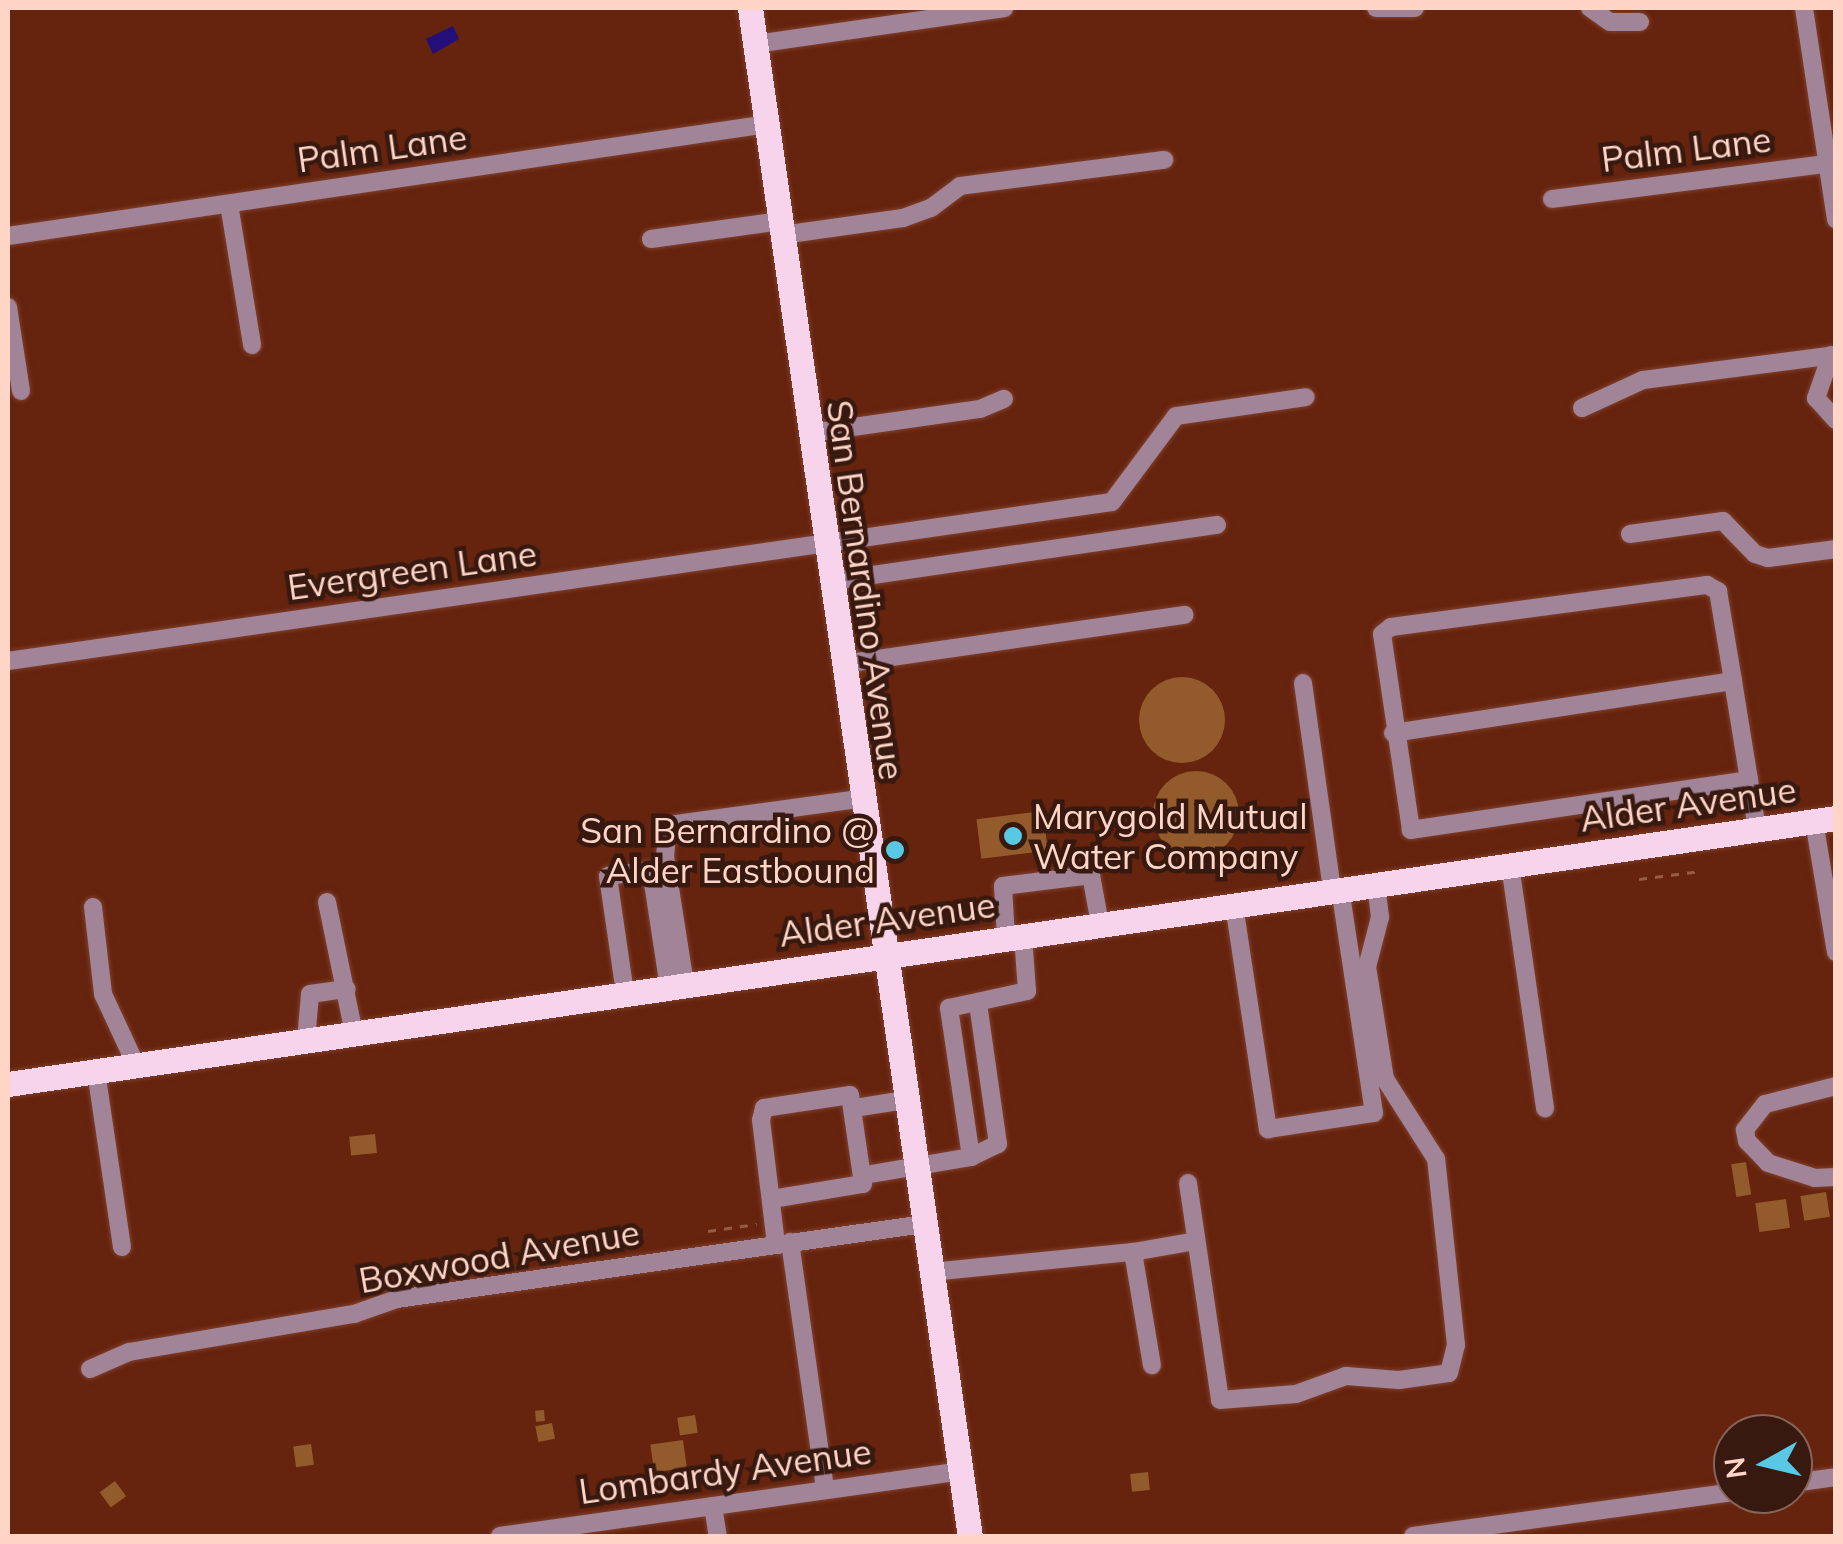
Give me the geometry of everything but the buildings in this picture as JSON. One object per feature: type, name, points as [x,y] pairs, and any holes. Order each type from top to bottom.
[{"type":"main road","name":"San Bernardino Avenue","points":[[750,8],[859,798],[970,1536]]},
{"type":"main road","name":"Alder Avenue","points":[[8,1084],[1825,819]]},
{"type":"street","points":[[755,44],[914,15],[1004,8]]},
{"type":"street","points":[[1376,8],[1415,8]]},
{"type":"street","points":[[1590,8],[1610,22],[1640,22]]},
{"type":"street","points":[[1804,8],[1836,220]]},
{"type":"street","name":"Palm Lane","points":[[8,236],[766,124]]},
{"type":"street","points":[[652,239],[902,218],[931,208],[960,186],[1164,160]]},
{"type":"street","name":"Palm Lane","points":[[1552,199],[1828,164]]},
{"type":"street","points":[[228,204],[252,345]]},
{"type":"street","points":[[8,307],[20,391]]},
{"type":"street","points":[[1582,408],[1643,380],[1834,355]]},
{"type":"street","points":[[1834,355],[1816,398],[1836,420]]},
{"type":"street","name":"Evergreen Lane","points":[[8,661],[1112,502],[1176,416],[1306,397]]},
{"type":"street","points":[[810,433],[980,409],[1004,398]]},
{"type":"street","points":[[1630,534],[1724,521],[1756,554],[1768,558],[1836,548]]},
{"type":"street","points":[[832,581],[1217,526]]},
{"type":"street","points":[[1749,780],[1421,833],[1405,819],[1380,644],[1391,627],[1708,585],[1718,591],[1733,681],[1757,829]]},
{"type":"street","points":[[843,664],[1184,616]]},
{"type":"street","points":[[1393,733],[1733,681]]},
{"type":"street","points":[[1234,904],[1268,1129],[1374,1113],[1303,683]]},
{"type":"street","points":[[677,985],[665,857],[667,834],[693,818],[859,798]]},
{"type":"street","points":[[1825,819],[1836,952]]},
{"type":"street","points":[[1510,865],[1545,1109]]},
{"type":"street","points":[[625,993],[608,876],[651,870],[660,928],[677,985]]},
{"type":"street","points":[[971,1157],[949,1008],[1028,991],[1002,886],[1091,875],[1100,924]]},
{"type":"street","points":[[1188,1184],[1220,1400],[1296,1394],[1346,1376],[1399,1380],[1449,1373],[1456,1345],[1436,1159],[1385,1079],[1366,968],[1380,917],[1376,884]]},
{"type":"street","points":[[327,902],[354,1033]]},
{"type":"street","points":[[93,907],[103,994],[136,1065]]},
{"type":"street","points":[[306,1040],[305,999],[322,988],[347,989]]},
{"type":"street","points":[[864,1175],[971,1157],[998,1142],[978,1004]]},
{"type":"street","points":[[96,1071],[122,1247]]},
{"type":"street","points":[[1836,1086],[1765,1104],[1745,1130],[1747,1141],[1768,1163],[1814,1178],[1836,1177]]},
{"type":"street","points":[[772,1199],[858,1187],[864,1175],[854,1108],[845,1094],[767,1104],[761,1120],[772,1199],[826,1488]]},
{"type":"street","points":[[854,1108],[905,1100]]},
{"type":"street","name":"Boxwood Avenue","points":[[90,1369],[129,1352],[354,1314],[397,1299],[924,1224]]},
{"type":"street","points":[[931,1272],[1133,1252],[1196,1241]]},
{"type":"street","points":[[1133,1252],[1152,1365]]},
{"type":"street","name":"Lombardy Avenue","points":[[500,1536],[960,1470]]},
{"type":"street","points":[[1413,1536],[1713,1495]]},
{"type":"street","points":[[713,1506],[718,1536]]},
{"type":"path","points":[[1639,880],[1700,870]]},
{"type":"path","points":[[708,1231],[767,1222]]},
{"type":"shaded area","points":[[453,26],[459,39],[433,54],[426,39]]},
{"type":"place","name":"Marygold Mutual Water Company","points":[[1013,836]]},
{"type":"place","name":"San Bernardino @ Alder Eastbound","points":[[895,850]]}]
